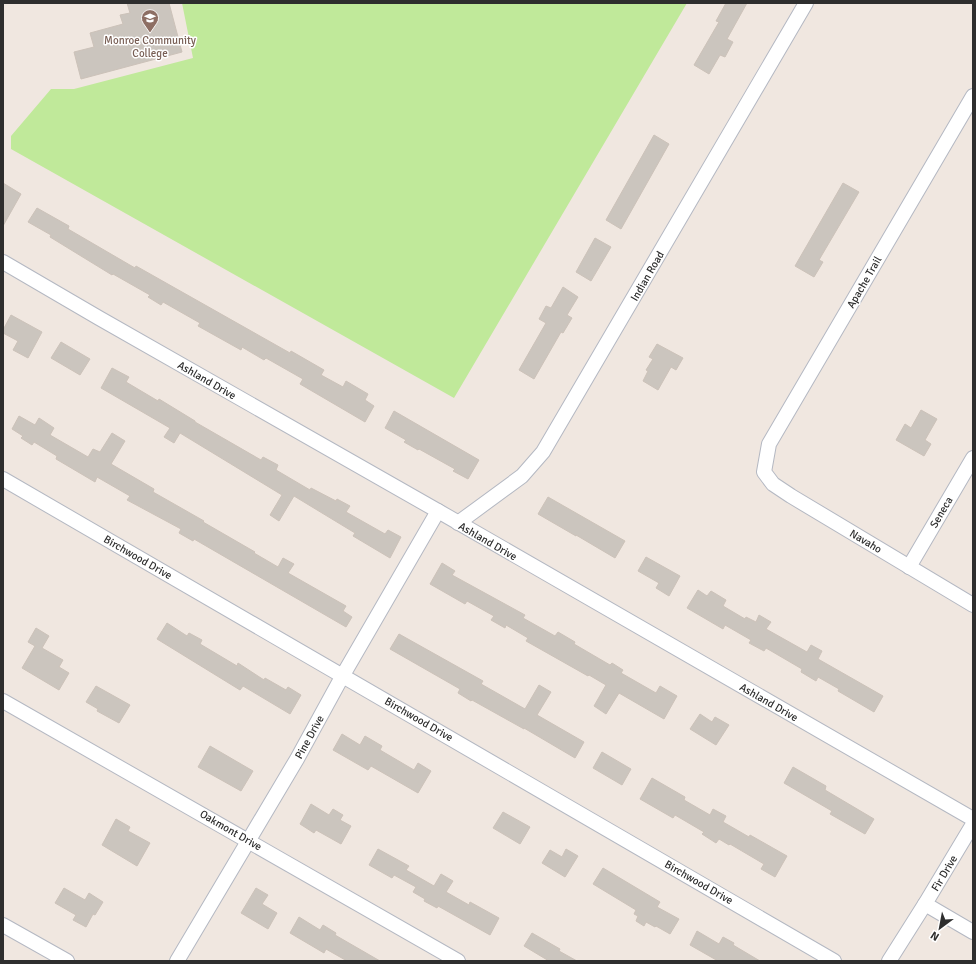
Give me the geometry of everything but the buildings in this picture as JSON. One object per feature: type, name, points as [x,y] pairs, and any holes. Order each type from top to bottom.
[{"type":"street","name":"Indian Road","points":[[458,523],[522,476],[543,452],[806,3]]},
{"type":"street","name":"Apache Trail","points":[[764,472],[769,444],[973,96]]},
{"type":"street","name":"Ashland Drive","points":[[3,262],[973,819]]},
{"type":"street","name":"Seneca","points":[[909,567],[973,458]]},
{"type":"street","name":"Navaho","points":[[764,472],[773,484],[791,496],[973,604]]},
{"type":"street","name":"Birchwood Drive","points":[[3,479],[834,961]]},
{"type":"street","name":"Pine Drive","points":[[177,961],[297,759],[343,675],[438,512]]},
{"type":"street","name":"Oakmont Drive","points":[[3,701],[458,961]]},
{"type":"street","name":"Fir Drive","points":[[889,961],[973,824]]},
{"type":"street","points":[[925,904],[973,932]]},
{"type":"street","points":[[3,925],[67,961]]},
{"type":"green space","points":[[182,3],[687,3],[454,398],[11,149],[11,136],[51,89],[74,89],[193,58]]},
{"type":"place","name":"Monroe Community College","points":[[150,33]]}]
